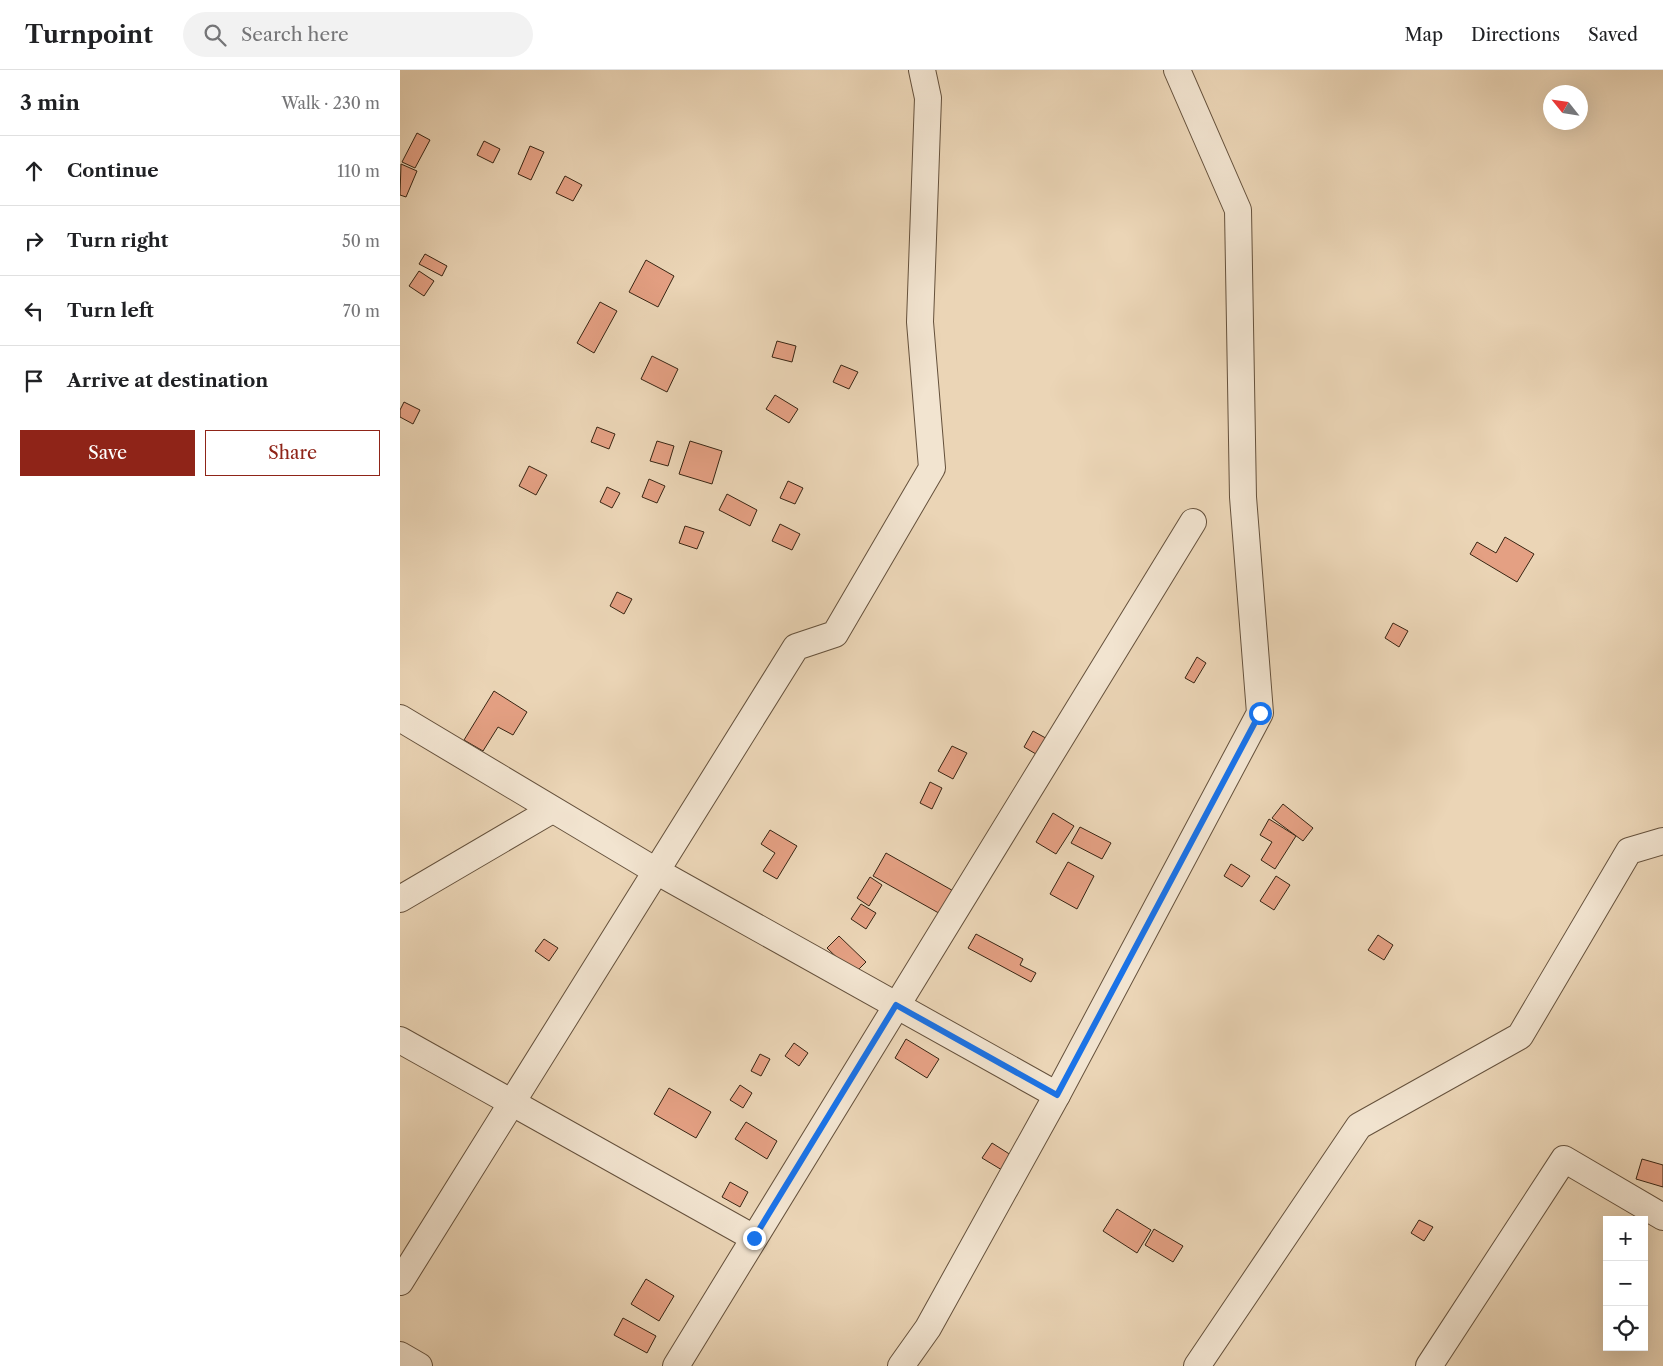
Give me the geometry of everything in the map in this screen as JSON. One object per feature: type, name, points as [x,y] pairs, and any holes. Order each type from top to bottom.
[{"type":"street","points":[[400,1282],[796,647],[835,634],[932,468],[920,322],[928,98],[922,70]]},
{"type":"street","points":[[901,1366],[928,1328],[1057,1095],[1260,713],[1243,497],[1238,210],[1177,70]]},
{"type":"street","points":[[676,1366],[1193,522]]},
{"type":"street","points":[[400,718],[656,871],[1057,1095]]},
{"type":"street","points":[[400,899],[552,810]]},
{"type":"street","points":[[1197,1366],[1359,1126],[1520,1036],[1629,851],[1663,841]]},
{"type":"street","points":[[400,1040],[754,1238]]},
{"type":"street","points":[[1429,1366],[1564,1159],[1663,1217]]},
{"type":"street","points":[[400,1355],[419,1366]]},
{"type":"building","points":[[417,133],[430,140],[415,168],[402,162]]},
{"type":"building","points":[[484,141],[500,149],[493,163],[477,155]]},
{"type":"building","points":[[530,146],[544,152],[531,180],[518,174]]},
{"type":"building","points":[[401,164],[417,171],[406,197],[400,195]]},
{"type":"building","points":[[565,176],[582,185],[573,201],[556,193]]},
{"type":"building","points":[[425,254],[447,266],[442,276],[419,264]]},
{"type":"building","points":[[646,260],[674,276],[658,307],[629,292]]},
{"type":"building","points":[[419,271],[434,281],[424,296],[409,286]]},
{"type":"building","points":[[600,302],[617,311],[594,353],[577,343]]},
{"type":"building","points":[[777,341],[796,346],[792,362],[772,357]]},
{"type":"building","points":[[652,356],[678,369],[667,392],[641,379]]},
{"type":"building","points":[[841,365],[858,372],[849,389],[833,382]]},
{"type":"building","points":[[775,395],[798,409],[789,423],[766,409]]},
{"type":"building","points":[[404,402],[420,410],[413,424],[400,417],[400,410]]},
{"type":"building","points":[[597,427],[615,434],[609,449],[591,442]]},
{"type":"building","points":[[657,441],[674,446],[668,466],[650,461]]},
{"type":"building","points":[[690,441],[722,451],[712,484],[679,474]]},
{"type":"building","points":[[529,466],[547,475],[536,495],[519,486]]},
{"type":"building","points":[[649,479],[665,486],[657,503],[642,497]]},
{"type":"building","points":[[788,481],[803,488],[795,504],[780,498]]},
{"type":"building","points":[[607,487],[620,493],[612,508],[600,502]]},
{"type":"building","points":[[727,494],[757,510],[750,526],[719,510]]},
{"type":"building","points":[[780,524],[800,534],[792,550],[772,541]]},
{"type":"building","points":[[685,526],[704,532],[697,549],[679,543]]},
{"type":"building","points":[[1505,537],[1534,554],[1517,582],[1470,554],[1477,542],[1496,553]]},
{"type":"building","points":[[617,592],[632,599],[624,614],[610,606]]},
{"type":"building","points":[[1393,623],[1408,631],[1399,647],[1385,638]]},
{"type":"building","points":[[1197,657],[1206,663],[1194,683],[1185,678]]},
{"type":"building","points":[[494,691],[527,712],[513,735],[498,727],[483,751],[464,740]]},
{"type":"building","points":[[1033,731],[1051,741],[1041,757],[1024,747]]},
{"type":"building","points":[[952,746],[967,753],[953,779],[938,771]]},
{"type":"building","points":[[930,782],[942,788],[932,809],[920,803]]},
{"type":"building","points":[[1283,804],[1313,828],[1303,841],[1272,818]]},
{"type":"building","points":[[1053,813],[1074,826],[1056,854],[1036,842]]},
{"type":"building","points":[[1269,819],[1296,836],[1275,869],[1261,860],[1272,842],[1260,835]]},
{"type":"building","points":[[1080,827],[1111,843],[1102,859],[1071,843]]},
{"type":"building","points":[[770,830],[797,846],[777,879],[763,871],[775,853],[761,844]]},
{"type":"building","points":[[886,853],[957,893],[944,916],[873,876]]},
{"type":"building","points":[[1068,862],[1094,876],[1077,909],[1050,894]]},
{"type":"building","points":[[1231,864],[1250,876],[1242,887],[1224,876]]},
{"type":"building","points":[[1276,876],[1290,885],[1274,910],[1260,901]]},
{"type":"building","points":[[870,877],[882,885],[869,906],[857,898]]},
{"type":"building","points":[[861,904],[876,913],[866,929],[851,919]]},
{"type":"building","points":[[976,934],[1023,959],[1020,965],[1036,973],[1031,982],[968,948]]},
{"type":"building","points":[[1378,935],[1393,945],[1384,960],[1368,950]]},
{"type":"building","points":[[839,936],[866,962],[854,974],[827,948]]},
{"type":"building","points":[[544,939],[558,948],[549,961],[535,951]]},
{"type":"building","points":[[906,1039],[939,1059],[927,1078],[895,1058]]},
{"type":"building","points":[[794,1043],[808,1053],[799,1066],[785,1056]]},
{"type":"building","points":[[760,1054],[770,1059],[761,1076],[751,1071]]},
{"type":"building","points":[[740,1085],[752,1093],[743,1108],[730,1100]]},
{"type":"building","points":[[669,1088],[711,1112],[696,1138],[654,1114]]},
{"type":"building","points":[[746,1122],[777,1141],[767,1159],[735,1139]]},
{"type":"building","points":[[992,1143],[1011,1155],[1002,1170],[982,1158]]},
{"type":"building","points":[[1642,1159],[1663,1165],[1663,1187],[1636,1179]]},
{"type":"building","points":[[730,1182],[748,1192],[740,1207],[722,1197]]},
{"type":"building","points":[[1117,1209],[1151,1230],[1137,1253],[1103,1231]]},
{"type":"building","points":[[1419,1220],[1433,1227],[1424,1241],[1411,1233]]},
{"type":"building","points":[[1154,1229],[1183,1246],[1173,1262],[1145,1245]]},
{"type":"building","points":[[646,1279],[674,1296],[659,1321],[631,1304]]},
{"type":"building","points":[[623,1318],[656,1336],[647,1353],[614,1335]]},
{"type":"route","points":[[754,1238],[896,1005],[1057,1095],[1260,713]]}]
